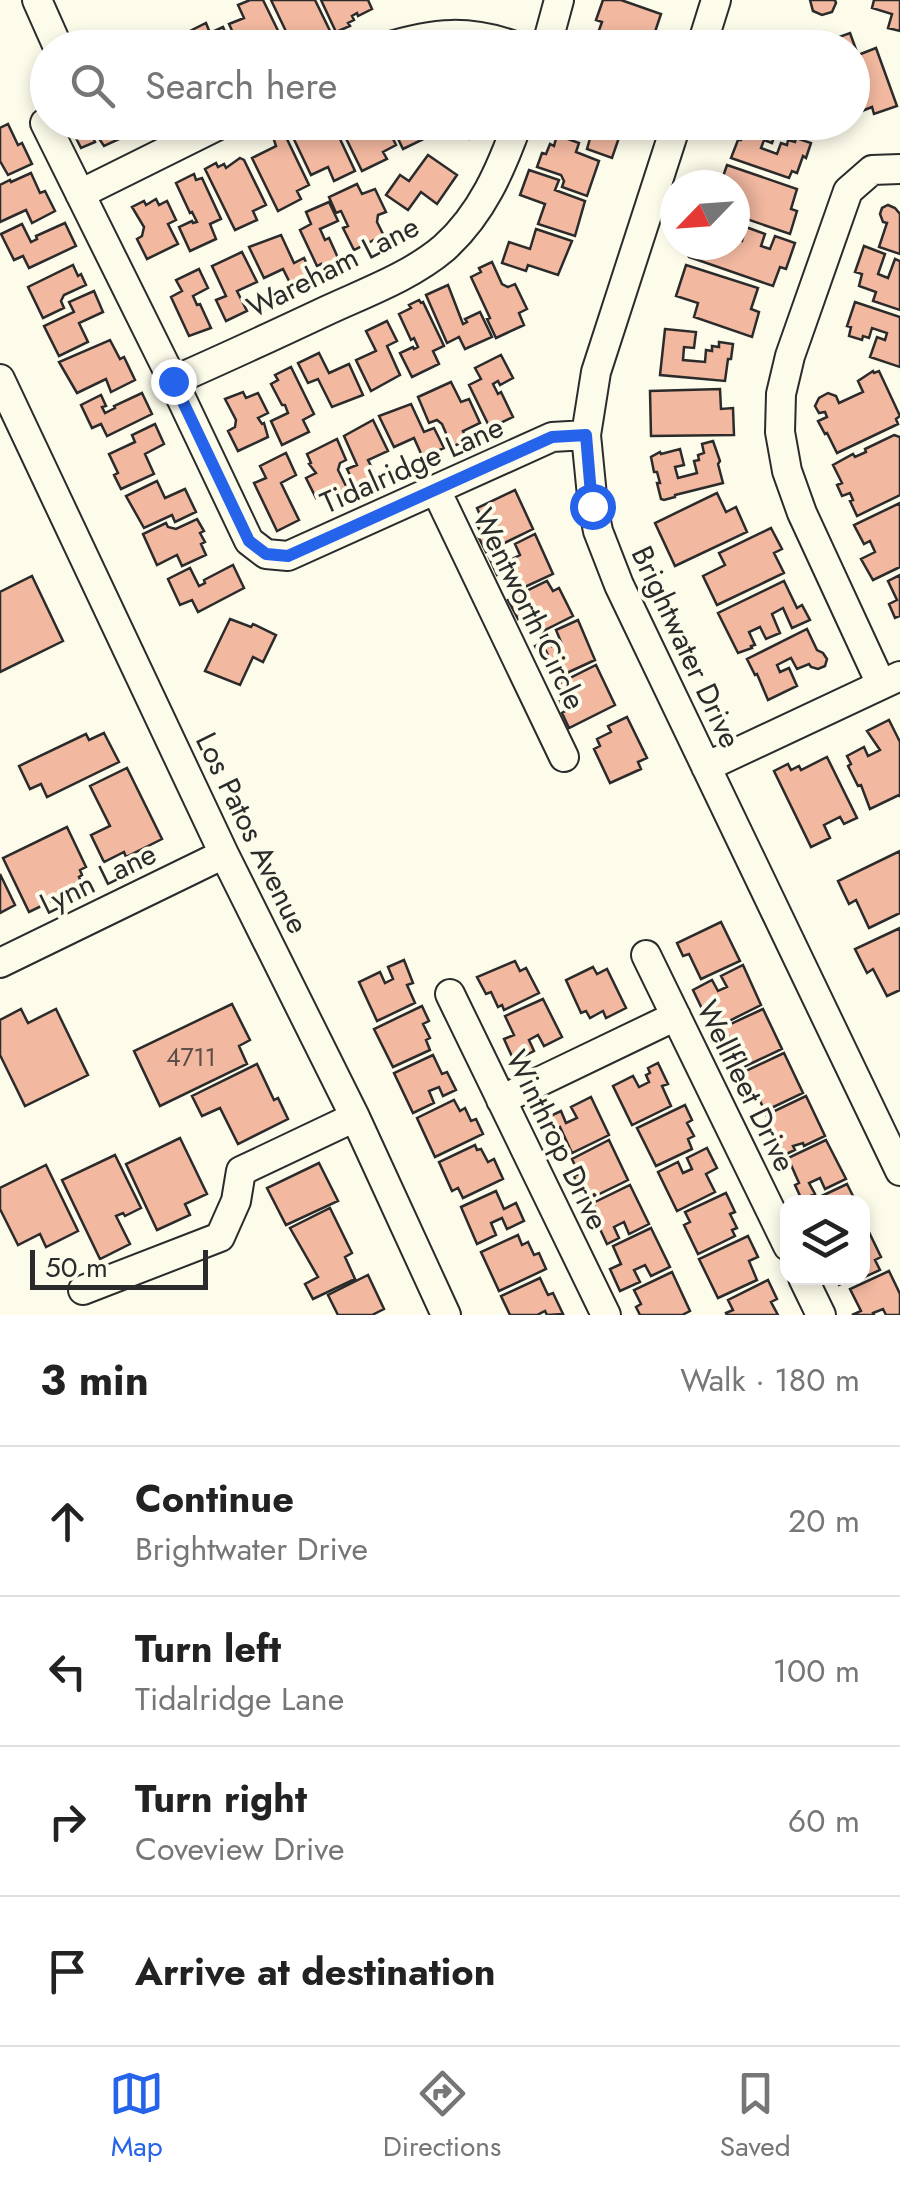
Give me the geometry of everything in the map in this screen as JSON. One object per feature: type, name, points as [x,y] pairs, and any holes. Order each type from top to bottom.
[{"type":"street","points":[[37,0],[50,30]]},
{"type":"street","points":[[551,30],[559,0]]},
{"type":"street","points":[[707,30],[716,0]]},
{"type":"street","points":[[53,140],[173,381]]},
{"type":"street","points":[[80,194],[190,140]]},
{"type":"street","name":"Wareham Lane","points":[[173,381],[365,293],[444,248],[475,214],[502,168],[512,140]]},
{"type":"street","name":"Brightwater Drive","points":[[671,140],[596,372],[586,435],[592,506],[606,554],[900,1170]]},
{"type":"street","points":[[706,767],[891,680],[802,513],[787,471],[780,432],[781,394],[790,356],[840,210],[848,191],[886,170]]},
{"type":"street","name":"Los Patos Avenue","points":[[0,379],[224,854],[355,1117],[446,1315]]},
{"type":"street","name":"Tidalridge Lane","points":[[173,381],[249,541],[266,554],[288,556],[552,437],[586,435]]},
{"type":"street","name":"Wentworth Circle","points":[[436,490],[564,757]]},
{"type":"street","name":"Lynn Lane","points":[[0,963],[224,854]]},
{"type":"street","name":"Wellfleet Drive","points":[[646,954],[780,1230]]},
{"type":"street","name":"Winthrop Drive","points":[[450,994],[606,1315]]},
{"type":"street","points":[[501,1100],[676,1016]]},
{"type":"street","points":[[83,1290],[220,1237],[236,1201],[241,1171],[355,1117]]},
{"type":"street","points":[[806,1285],[821,1315]]},
{"type":"building","points":[[263,0],[278,30],[232,30],[229,24],[244,18],[238,5]]},
{"type":"building","points":[[271,0],[315,0],[330,30],[285,30]]},
{"type":"building","points":[[321,0],[368,0],[372,9],[358,16],[357,13],[348,23],[350,26],[335,30]]},
{"type":"building","points":[[603,0],[621,0],[661,14],[656,30],[599,30],[602,22],[596,20]]},
{"type":"building","points":[[810,0],[836,3],[832,12],[822,15],[813,11]]},
{"type":"building","points":[[874,0],[900,0],[900,31],[888,28],[892,14],[872,8]]},
{"type":"building","points":[[876,48],[897,106],[874,114],[870,50]]},
{"type":"building","points":[[8,124],[32,164],[8,175],[0,161],[0,128]]},
{"type":"building","points":[[77,140],[94,140],[95,142],[81,148]]},
{"type":"building","points":[[274,140],[287,140],[309,185],[297,191],[301,199],[278,211],[252,158],[276,146]]},
{"type":"building","points":[[294,140],[340,140],[355,171],[334,181],[328,167],[311,175]]},
{"type":"building","points":[[347,140],[394,140],[396,145],[383,152],[387,159],[362,171]]},
{"type":"building","points":[[399,140],[422,140],[403,149]]},
{"type":"building","points":[[556,140],[571,140],[579,143],[576,152],[599,161],[587,196],[562,187],[561,175],[537,167],[542,153],[546,154],[550,144],[554,146]]},
{"type":"building","points":[[590,140],[618,140],[612,158],[587,149]]},
{"type":"building","points":[[738,140],[764,140],[761,148],[777,154],[781,143],[787,145],[788,140],[811,143],[797,173],[792,171],[789,178],[731,158]]},
{"type":"building","points":[[428,155],[457,175],[437,204],[421,192],[408,210],[386,195],[400,175],[409,181]]},
{"type":"building","points":[[240,158],[266,205],[253,211],[257,220],[235,230],[205,169],[216,163],[226,168]]},
{"type":"building","points":[[529,170],[559,180],[555,190],[585,201],[575,236],[538,224],[545,204],[520,195]]},
{"type":"building","points":[[31,173],[40,193],[45,191],[55,211],[32,223],[26,210],[0,222],[0,185]]},
{"type":"building","points":[[750,173],[797,189],[791,209],[797,211],[790,234],[750,220]]},
{"type":"building","points":[[194,174],[196,180],[202,178],[221,219],[210,224],[216,239],[190,251],[179,227],[197,222],[176,183]]},
{"type":"building","points":[[357,184],[362,194],[375,189],[386,212],[378,215],[377,222],[388,244],[378,248],[374,240],[354,250],[343,228],[348,226],[341,211],[336,213],[329,197]]},
{"type":"building","points":[[156,199],[159,205],[167,201],[176,220],[168,224],[178,244],[147,259],[137,239],[144,227],[132,207]]},
{"type":"building","points":[[329,202],[338,221],[320,229],[339,260],[322,268],[321,264],[317,266],[300,230],[311,224],[306,212]]},
{"type":"building","points":[[888,205],[900,214],[900,254],[879,247],[887,223],[880,214]]},
{"type":"building","points":[[65,223],[76,246],[29,268],[23,256],[14,260],[1,234],[22,224],[31,242]]},
{"type":"building","points":[[750,228],[765,234],[761,246],[770,249],[775,236],[795,243],[786,269],[780,267],[773,286],[698,260],[750,260]]},
{"type":"building","points":[[536,229],[572,241],[558,275],[528,265],[526,271],[502,263],[509,242],[530,249]]},
{"type":"building","points":[[281,235],[294,263],[304,258],[314,279],[293,289],[283,269],[264,278],[249,247]]},
{"type":"building","points":[[864,246],[885,254],[878,274],[888,278],[895,259],[900,261],[900,310],[873,301],[876,292],[859,286],[862,274],[855,272]]},
{"type":"building","points":[[242,252],[257,282],[237,291],[247,311],[226,321],[216,300],[226,296],[212,266]]},
{"type":"building","points":[[492,262],[502,284],[515,284],[527,309],[519,313],[524,325],[496,338],[471,277]]},
{"type":"building","points":[[73,265],[86,285],[64,295],[64,308],[43,318],[28,287]]},
{"type":"building","points":[[686,265],[758,288],[751,309],[759,312],[752,337],[694,317],[698,303],[676,296]]},
{"type":"building","points":[[199,269],[208,288],[193,296],[211,328],[189,336],[171,297],[182,291],[176,280]]},
{"type":"building","points":[[448,285],[463,324],[480,312],[492,337],[465,349],[459,337],[447,343],[426,295]]},
{"type":"building","points":[[94,291],[103,312],[79,323],[88,342],[59,356],[44,326],[74,312],[69,302]]},
{"type":"building","points":[[419,300],[444,346],[433,351],[439,364],[412,377],[400,353],[418,347],[399,314]]},
{"type":"building","points":[[855,302],[900,317],[900,367],[870,357],[877,337],[885,340],[887,333],[872,328],[869,338],[849,336],[851,327],[847,326]]},
{"type":"building","points":[[387,321],[397,341],[387,346],[400,375],[371,391],[356,360],[376,351],[366,331]]},
{"type":"building","points":[[665,329],[696,332],[694,348],[684,347],[683,360],[705,362],[706,350],[712,351],[712,346],[719,347],[719,342],[733,344],[725,381],[660,375]]},
{"type":"building","points":[[110,340],[135,380],[111,392],[106,379],[77,393],[59,362]]},
{"type":"building","points":[[319,353],[329,373],[349,364],[363,395],[332,407],[318,379],[308,383],[298,363]]},
{"type":"building","points":[[501,355],[513,378],[493,384],[513,417],[490,428],[469,385],[481,379],[475,368]]},
{"type":"building","points":[[291,367],[314,414],[303,420],[309,432],[282,445],[271,421],[288,413],[271,384],[278,380],[275,375]]},
{"type":"building","points":[[879,371],[900,416],[896,419],[898,424],[837,453],[818,421],[827,417],[825,412],[819,413],[815,406],[828,393],[836,396],[839,403],[863,392],[858,381]]},
{"type":"building","points":[[451,382],[461,402],[469,399],[480,423],[463,431],[467,440],[452,447],[442,424],[437,420],[429,423],[418,397]]},
{"type":"building","points":[[720,389],[721,409],[733,408],[734,435],[651,436],[650,391]]},
{"type":"building","points":[[243,392],[246,398],[258,393],[268,413],[258,418],[268,437],[238,451],[228,431],[235,427],[236,420],[225,399]]},
{"type":"building","points":[[142,393],[152,414],[107,436],[101,424],[92,428],[81,405],[101,395],[105,413]]},
{"type":"building","points":[[411,404],[424,432],[434,428],[444,448],[423,458],[414,438],[394,447],[379,416]]},
{"type":"building","points":[[373,420],[388,451],[368,460],[378,480],[357,490],[347,469],[357,465],[344,436]]},
{"type":"building","points":[[155,424],[164,444],[145,454],[154,474],[121,489],[109,454],[135,442],[132,435]]},
{"type":"building","points":[[894,435],[900,437],[900,495],[857,516],[850,493],[842,496],[837,485],[842,483],[833,465]]},
{"type":"building","points":[[337,439],[346,460],[338,470],[349,492],[339,497],[335,489],[316,498],[306,478],[316,473],[307,454]]},
{"type":"building","points":[[713,441],[723,483],[661,499],[651,457],[680,449],[684,465],[675,467],[678,478],[697,473],[694,461],[704,453],[702,444]]},
{"type":"building","points":[[286,453],[296,475],[281,483],[299,520],[277,531],[254,483],[266,478],[260,466]]},
{"type":"building","points":[[157,481],[165,498],[185,489],[196,512],[175,522],[172,515],[144,528],[126,496]]},
{"type":"building","points":[[515,490],[533,529],[486,552],[478,536],[482,534],[477,525],[483,522],[477,508]]},
{"type":"building","points":[[717,493],[726,512],[736,507],[747,532],[675,566],[655,523]]},
{"type":"building","points":[[900,503],[900,567],[873,580],[861,559],[875,552],[870,541],[864,544],[854,525]]},
{"type":"building","points":[[197,519],[204,531],[200,533],[206,555],[182,566],[177,555],[157,565],[143,534],[166,523],[176,529]]},
{"type":"building","points":[[771,528],[782,549],[774,553],[784,573],[717,605],[703,576],[725,565],[719,553]]},
{"type":"building","points":[[535,534],[553,574],[514,592],[504,571],[497,575],[489,557],[505,549],[510,560],[520,555],[515,544]]},
{"type":"building","points":[[233,565],[244,588],[198,612],[192,600],[180,605],[168,579],[190,568],[199,586]]},
{"type":"building","points":[[900,575],[900,616],[895,618],[889,604],[897,600],[888,581]]},
{"type":"building","points":[[32,576],[63,641],[0,672],[0,592]]},
{"type":"building","points":[[547,581],[553,591],[559,588],[573,616],[539,633],[537,627],[530,630],[523,616],[518,619],[508,600]]},
{"type":"building","points":[[784,581],[797,608],[802,605],[810,620],[792,628],[783,608],[772,614],[780,633],[766,639],[760,627],[749,632],[755,645],[738,653],[718,613]]},
{"type":"building","points":[[230,619],[276,635],[263,662],[253,657],[240,685],[205,671]]},
{"type":"building","points":[[578,620],[595,660],[558,677],[546,651],[539,654],[535,646],[547,635],[552,646],[561,642],[556,630]]},
{"type":"building","points":[[807,629],[817,650],[827,659],[825,666],[818,669],[809,664],[797,669],[791,658],[777,665],[780,672],[789,668],[797,686],[768,700],[747,659]]},
{"type":"building","points":[[596,665],[615,705],[569,728],[560,701],[565,698],[558,684]]},
{"type":"building","points":[[627,717],[647,758],[638,762],[641,769],[610,783],[594,749],[600,746],[597,739],[611,732],[608,726]]},
{"type":"building","points":[[889,720],[900,742],[900,797],[870,809],[848,766],[851,764],[847,756],[864,747],[868,756],[880,750],[867,731]]},
{"type":"building","points":[[104,733],[119,762],[47,797],[41,784],[30,789],[19,766],[86,734],[89,740]]},
{"type":"building","points":[[827,757],[857,818],[844,824],[840,817],[824,825],[830,838],[811,847],[774,771],[788,764],[791,770],[799,766],[801,770]]},
{"type":"building","points":[[127,768],[162,839],[126,857],[124,852],[104,862],[91,835],[110,826],[90,786]]},
{"type":"building","points":[[67,827],[86,867],[80,870],[83,886],[29,912],[3,858]]},
{"type":"building","points":[[900,851],[900,913],[869,928],[856,900],[849,904],[838,881]]},
{"type":"building","points":[[0,874],[15,905],[0,913]]},
{"type":"building","points":[[721,922],[740,961],[701,979],[689,954],[683,956],[677,943]]},
{"type":"building","points":[[900,928],[900,990],[887,996],[873,969],[867,973],[855,949]]},
{"type":"building","points":[[404,960],[413,983],[407,985],[415,1003],[377,1021],[359,982],[380,972],[385,983],[393,979],[388,967]]},
{"type":"building","points":[[515,961],[520,971],[526,968],[539,993],[504,1010],[502,1005],[498,1007],[491,992],[486,994],[477,977]]},
{"type":"building","points":[[743,965],[761,1005],[723,1024],[716,1009],[705,1015],[693,990],[712,980],[718,991],[727,987],[721,976]]},
{"type":"building","points":[[593,967],[597,974],[607,969],[626,1008],[606,1018],[603,1011],[590,1018],[586,1011],[581,1013],[566,980]]},
{"type":"building","points":[[543,999],[562,1037],[544,1046],[538,1035],[529,1040],[534,1051],[514,1061],[504,1039],[514,1035],[505,1016]]},
{"type":"building","points":[[232,1004],[250,1040],[239,1046],[247,1064],[160,1106],[134,1051]]},
{"type":"building","points":[[422,1006],[429,1021],[423,1024],[430,1038],[426,1040],[430,1050],[393,1067],[374,1029]]},
{"type":"building","points":[[21,1009],[28,1023],[56,1009],[88,1075],[25,1106],[0,1055],[0,1020]]},
{"type":"building","points":[[763,1009],[782,1049],[733,1072],[725,1056],[730,1054],[725,1044],[731,1042],[724,1027]]},
{"type":"building","points":[[784,1053],[803,1093],[765,1111],[759,1099],[753,1101],[748,1091],[743,1094],[735,1076]]},
{"type":"building","points":[[433,1055],[456,1090],[443,1096],[439,1087],[429,1091],[434,1103],[413,1113],[394,1073]]},
{"type":"building","points":[[658,1063],[668,1084],[662,1086],[671,1106],[632,1125],[613,1086],[633,1076],[639,1087],[649,1082],[648,1068]]},
{"type":"building","points":[[257,1064],[288,1119],[238,1144],[220,1108],[202,1116],[192,1096]]},
{"type":"building","points":[[806,1096],[825,1136],[804,1146],[793,1146],[795,1150],[780,1157],[771,1139],[777,1137],[766,1115]]},
{"type":"building","points":[[591,1097],[609,1135],[572,1153],[560,1127],[552,1131],[546,1118],[561,1111],[566,1123],[577,1118],[571,1107]]},
{"type":"building","points":[[454,1100],[460,1111],[465,1108],[471,1121],[476,1119],[483,1134],[435,1157],[417,1118]]},
{"type":"building","points":[[685,1105],[692,1120],[687,1123],[694,1136],[688,1139],[692,1149],[656,1166],[637,1128]]},
{"type":"building","points":[[180,1138],[207,1194],[185,1204],[190,1215],[157,1230],[126,1164]]},
{"type":"building","points":[[609,1140],[628,1180],[583,1202],[574,1176],[579,1174],[572,1159]]},
{"type":"building","points":[[826,1140],[846,1179],[825,1189],[820,1178],[809,1183],[815,1194],[800,1195],[788,1158]]},
{"type":"building","points":[[475,1145],[488,1162],[494,1159],[503,1179],[463,1198],[458,1188],[452,1191],[439,1162]]},
{"type":"building","points":[[707,1148],[717,1168],[706,1174],[715,1192],[677,1211],[658,1172],[678,1162],[683,1173],[692,1169],[687,1158]]},
{"type":"building","points":[[115,1155],[141,1208],[116,1216],[130,1244],[100,1259],[62,1180]]},
{"type":"building","points":[[319,1163],[338,1201],[286,1225],[267,1188]]},
{"type":"building","points":[[46,1165],[78,1231],[46,1247],[40,1234],[18,1245],[0,1209],[0,1188]]},
{"type":"building","points":[[847,1184],[852,1195],[824,1195]]},
{"type":"building","points":[[630,1185],[649,1224],[629,1234],[624,1222],[614,1227],[619,1238],[607,1244],[593,1203]]},
{"type":"building","points":[[496,1191],[504,1209],[516,1203],[524,1221],[507,1229],[502,1218],[491,1223],[496,1235],[477,1244],[461,1207]]},
{"type":"building","points":[[726,1193],[735,1212],[730,1214],[737,1228],[732,1230],[735,1236],[698,1254],[684,1225],[690,1222],[685,1212]]},
{"type":"building","points":[[330,1208],[352,1253],[345,1257],[355,1279],[313,1299],[305,1284],[318,1277],[290,1228]]},
{"type":"building","points":[[651,1228],[670,1267],[651,1276],[645,1265],[634,1270],[640,1282],[620,1291],[610,1269],[621,1264],[613,1246]]},
{"type":"building","points":[[870,1234],[881,1257],[875,1260],[880,1270],[870,1275]]},
{"type":"building","points":[[518,1235],[522,1245],[528,1242],[534,1255],[539,1253],[546,1269],[499,1291],[481,1252]]},
{"type":"building","points":[[748,1236],[758,1257],[749,1261],[757,1280],[718,1298],[699,1259]]},
{"type":"building","points":[[889,1271],[900,1294],[900,1315],[886,1315],[883,1309],[874,1315],[852,1315],[861,1311],[850,1289],[870,1285],[870,1280]]},
{"type":"building","points":[[672,1272],[690,1311],[682,1315],[640,1315],[636,1307],[641,1304],[634,1290]]},
{"type":"building","points":[[368,1275],[384,1309],[372,1315],[338,1315],[328,1295]]},
{"type":"building","points":[[540,1278],[563,1314],[547,1315],[545,1311],[537,1315],[510,1315],[501,1296]]},
{"type":"building","points":[[768,1280],[777,1299],[771,1302],[778,1315],[727,1315],[733,1310],[728,1300]]},
{"type":"route","points":[[173,381],[249,541],[266,554],[288,556],[552,437],[586,435],[592,506]]}]
